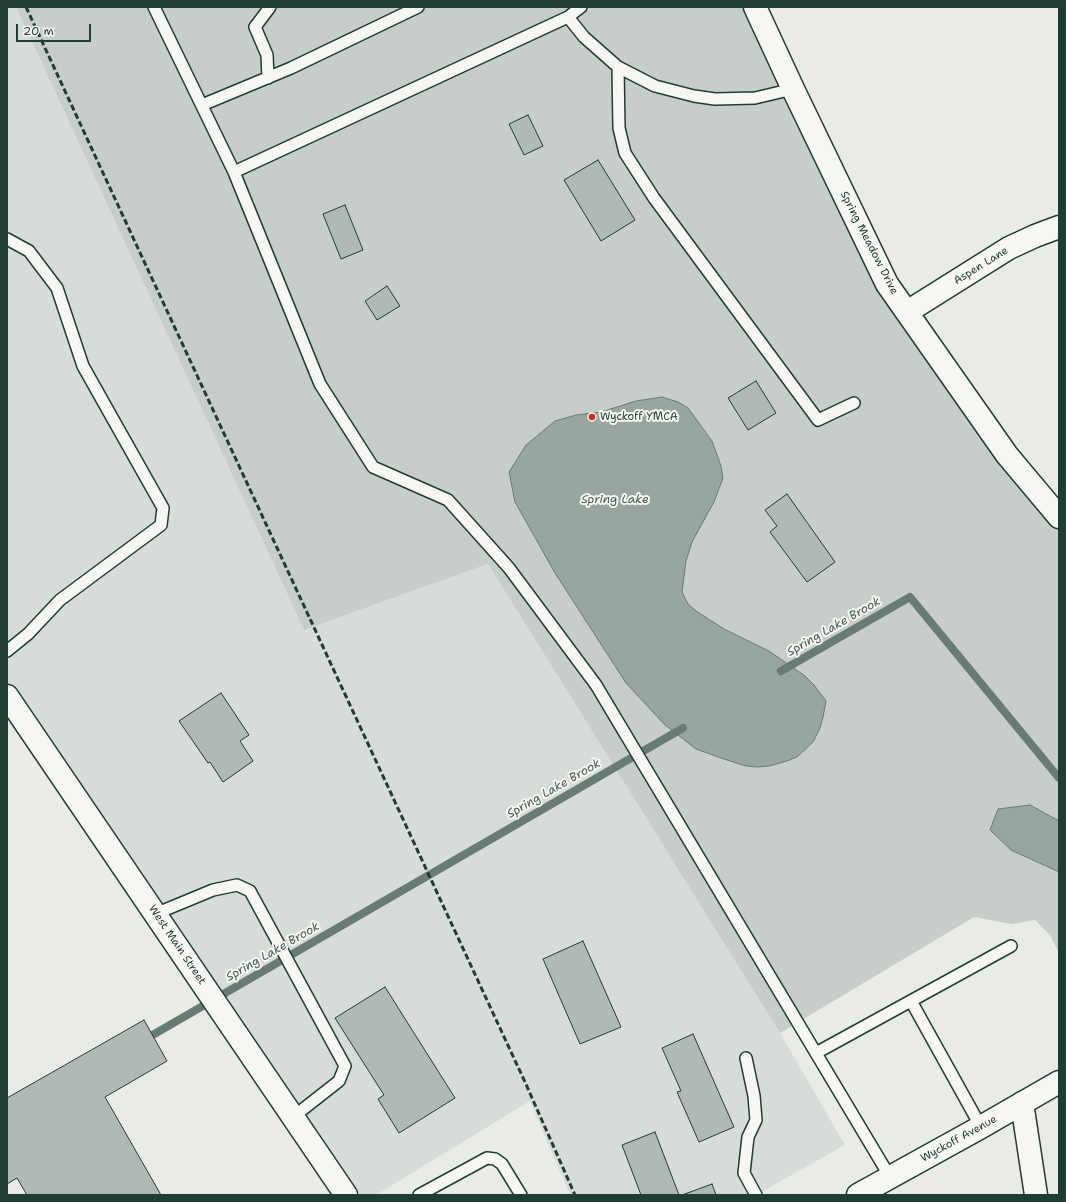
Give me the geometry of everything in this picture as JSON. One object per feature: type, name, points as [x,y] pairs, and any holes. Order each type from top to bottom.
[{"type":"street","name":"Spring Meadow Drive","points":[[755,7],[887,284],[1007,455],[1059,517]]},
{"type":"street","name":"Aspen Lane","points":[[907,312],[1009,248],[1059,227]]},
{"type":"street","name":"West Main Street","points":[[7,696],[346,1195]]},
{"type":"street","name":"Wyckoff Avenue","points":[[858,1195],[1059,1082]]},
{"type":"street","points":[[1022,1103],[1036,1195]]},
{"type":"lane","points":[[154,7],[234,172],[320,384],[373,467],[448,500],[509,568],[596,685],[890,1177]]},
{"type":"lane","points":[[268,78],[266,55],[255,27],[270,7]]},
{"type":"lane","points":[[234,172],[568,17],[581,7]]},
{"type":"lane","points":[[202,106],[268,78],[414,8]]},
{"type":"lane","points":[[568,17],[584,37],[618,67],[655,86],[694,96],[715,99],[755,98],[793,89]]},
{"type":"lane","points":[[618,67],[619,128],[625,153],[654,198],[818,420],[854,403]]},
{"type":"lane","points":[[7,238],[29,251],[57,288],[83,366],[163,508],[161,525],[60,600],[28,634],[7,651]]},
{"type":"lane","points":[[155,914],[213,890],[237,885],[250,891],[345,1066],[339,1081],[293,1117]]},
{"type":"lane","points":[[816,1053],[1011,946]]},
{"type":"lane","points":[[911,1001],[981,1127]]},
{"type":"lane","points":[[746,1058],[754,1096],[756,1120],[748,1138],[744,1173],[756,1195]]},
{"type":"lane","points":[[419,1195],[487,1158],[495,1159],[502,1164],[521,1195]]},
{"type":"shaded area","points":[[7,7],[16,7],[304,630],[488,564],[780,1033],[845,1145],[756,1195],[570,1195],[530,1101],[376,1195],[352,1195],[7,684]]},
{"type":"shaded area","name":"Wyckoff YMCA","points":[[16,7],[754,7],[900,313],[1059,521],[1059,953],[1050,935],[1035,920],[1012,924],[974,917],[780,1033],[488,564],[304,630]]},
{"type":"water","name":"Spring Lake","points":[[662,397],[678,402],[688,408],[712,441],[721,466],[723,478],[714,502],[692,542],[686,561],[682,592],[688,604],[724,629],[769,651],[805,676],[826,701],[820,728],[813,742],[797,757],[787,761],[769,766],[746,766],[696,749],[665,725],[626,683],[555,573],[515,502],[509,472],[526,445],[555,421],[576,415],[601,412],[636,401]]},
{"type":"water","points":[[1030,805],[1059,821],[1059,872],[1011,850],[990,830],[998,809]]},
{"type":"building","points":[[528,115],[543,146],[524,155],[509,124]]},
{"type":"building","points":[[598,160],[635,220],[601,241],[564,180]]},
{"type":"building","points":[[345,205],[363,250],[341,259],[323,214]]},
{"type":"building","points":[[387,286],[400,306],[377,320],[365,301]]},
{"type":"building","points":[[756,381],[776,413],[748,430],[728,398]]},
{"type":"building","points":[[787,494],[835,562],[807,582],[770,532],[777,526],[765,510]]},
{"type":"building","points":[[221,693],[249,735],[240,741],[253,761],[223,782],[179,721]]},
{"type":"building","points":[[583,941],[621,1027],[580,1044],[543,959]]},
{"type":"building","points":[[385,987],[455,1098],[399,1133],[378,1099],[384,1095],[335,1018]]},
{"type":"building","points":[[144,1020],[167,1061],[105,1097],[161,1195],[27,1195],[17,1178],[7,1184],[7,1098]]},
{"type":"building","points":[[693,1034],[734,1127],[699,1142],[677,1092],[681,1091],[662,1048]]},
{"type":"building","points":[[655,1132],[679,1195],[641,1195],[622,1145]]},
{"type":"building","points":[[712,1184],[716,1195],[682,1195]]},
{"type":"waterway","name":"Spring Lake Brook","points":[[781,671],[910,597],[1059,778]]},
{"type":"waterway","name":"Spring Lake Brook","points":[[144,1040],[683,728]]},
{"type":"railway","points":[[26,7],[525,1082],[575,1195]]},
{"type":"place","name":"Wyckoff YMCA","points":[[592,417]]}]
